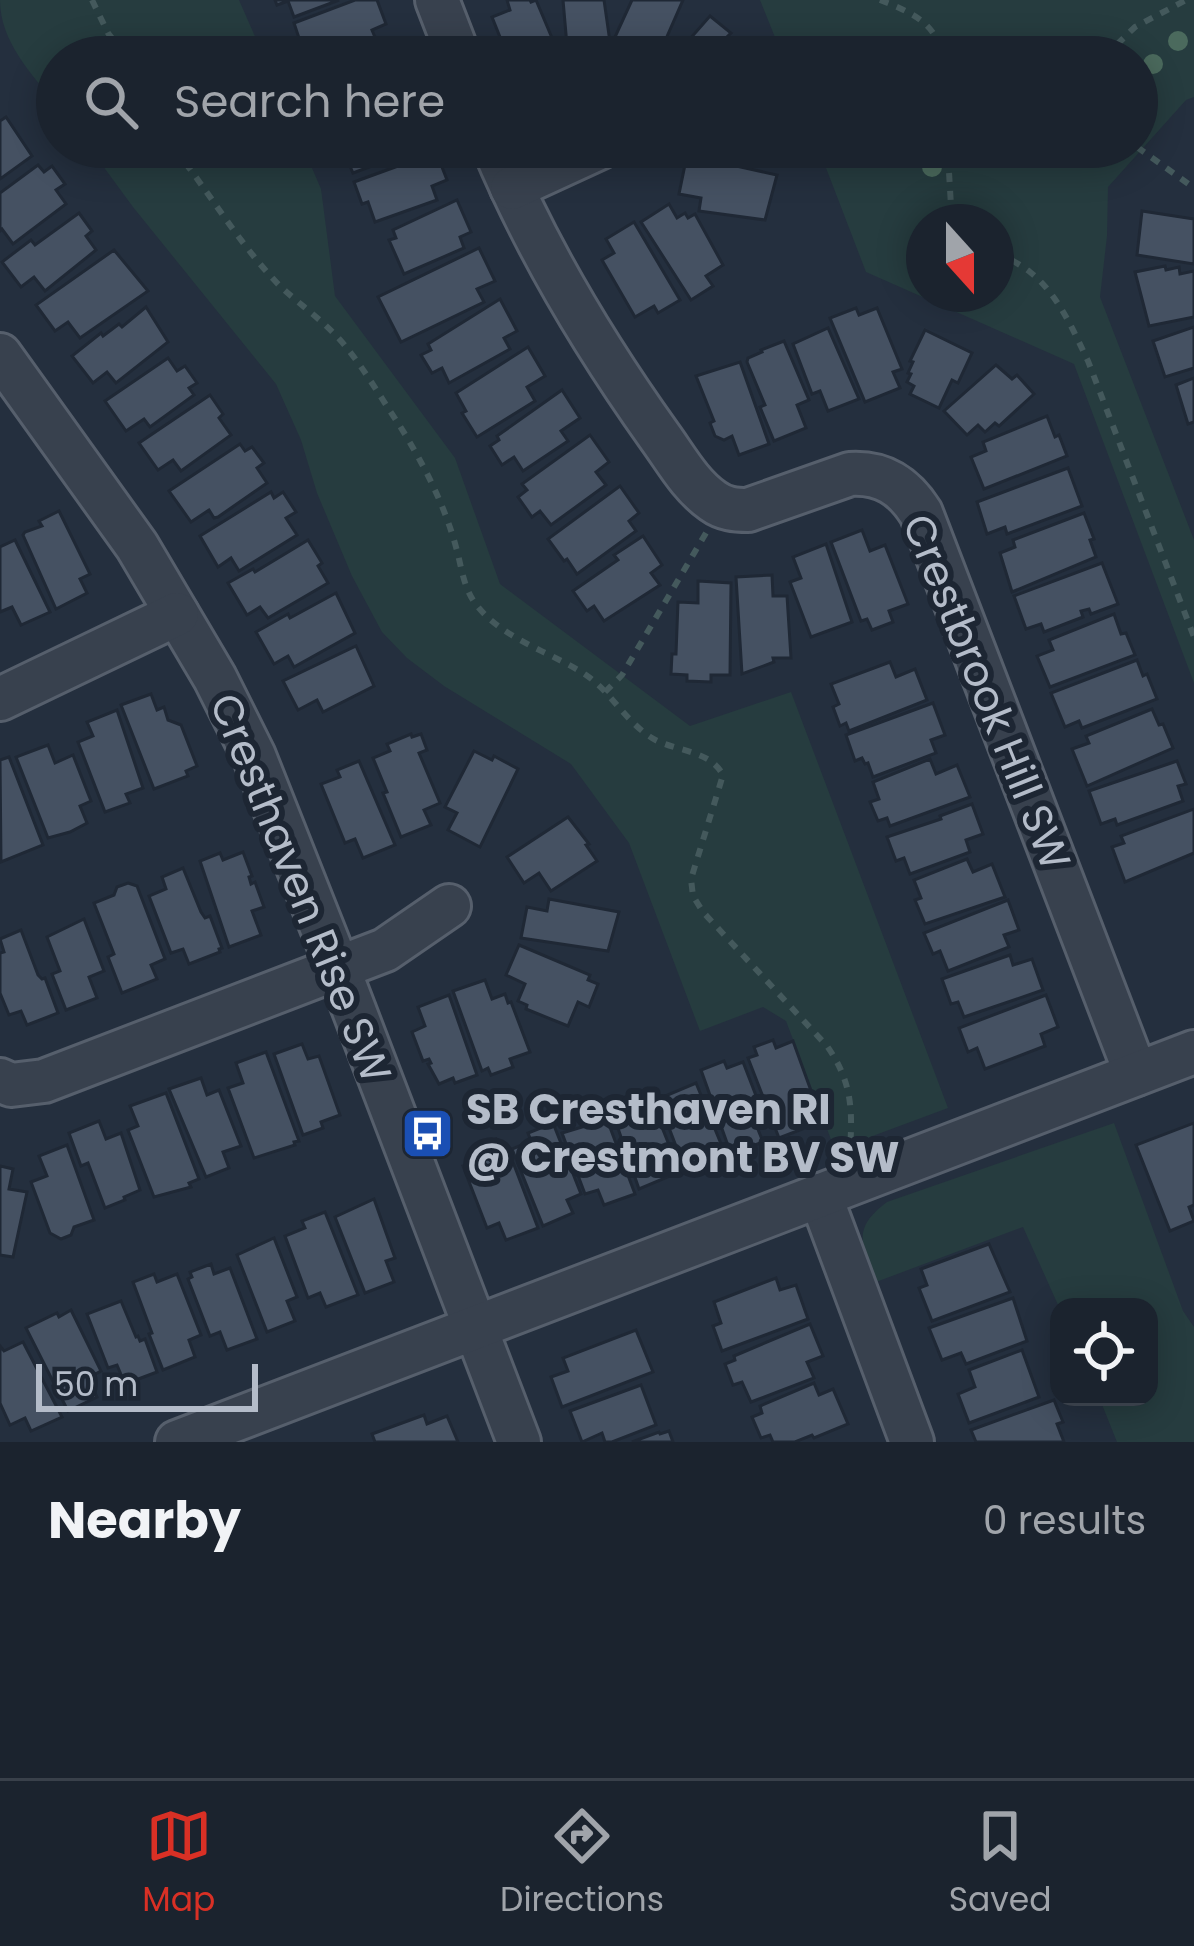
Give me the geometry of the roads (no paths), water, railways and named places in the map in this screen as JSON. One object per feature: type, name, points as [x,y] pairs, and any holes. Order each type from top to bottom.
[{"type":"street","points":[[437,0],[451,36]]},
{"type":"street","points":[[503,168],[512,188],[555,168]]},
{"type":"street","name":"Crestbrook Hill SW","points":[[512,188],[598,345],[695,486],[722,507],[760,507],[862,473],[899,485],[912,498],[1136,1074]]},
{"type":"street","name":"Cresthaven Rise SW","points":[[0,355],[137,546],[215,678],[254,757],[518,1442]]},
{"type":"street","points":[[0,699],[177,614]]},
{"type":"street","points":[[0,1080],[11,1085],[44,1081],[385,950],[449,906]]},
{"type":"street","points":[[177,1442],[1194,1052]]},
{"type":"street","points":[[820,1195],[912,1442]]},
{"type":"place","name":"SB Cresthaven RI @ Crestmont BV SW","points":[[427,1133]]}]
